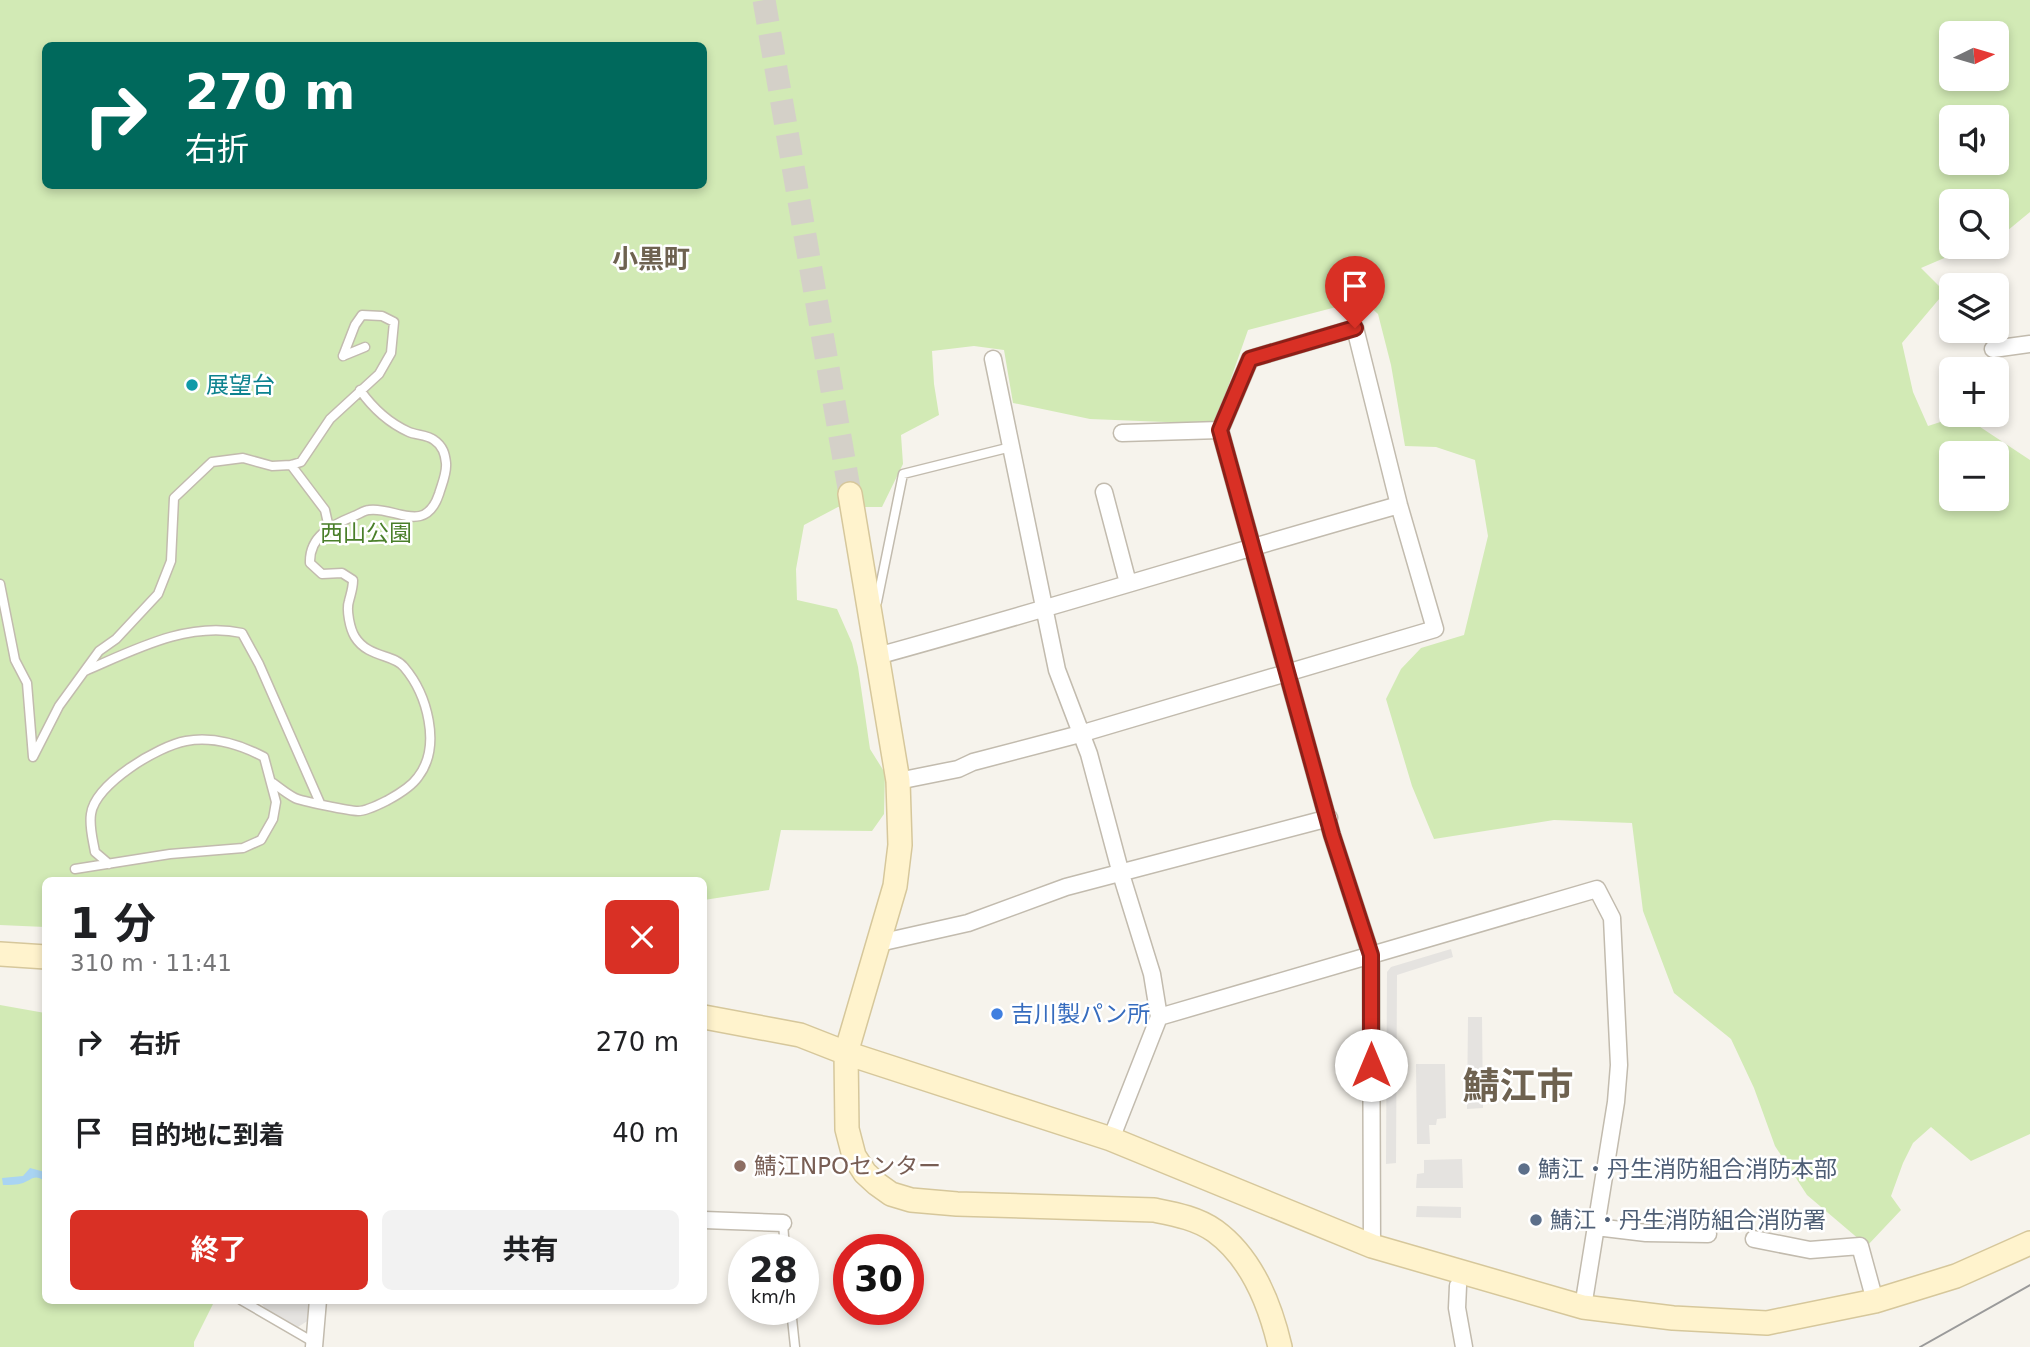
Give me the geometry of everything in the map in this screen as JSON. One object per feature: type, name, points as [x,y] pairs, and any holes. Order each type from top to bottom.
[{"type":"street","points":[[898,781],[958,769],[973,762],[1080,734],[1287,672],[1435,629],[1399,505],[1355,328],[1250,359],[1220,430],[1287,672],[1329,818],[1332,835],[1371,955],[1372,1246]]},
{"type":"street","points":[[1993,349],[2030,344]]},
{"type":"street","points":[[993,359],[1057,670],[1089,754],[1121,874],[1136,914],[1152,974],[1159,1017],[1111,1139]]},
{"type":"street","points":[[1122,433],[1220,430]]},
{"type":"street","points":[[1104,492],[1128,583]]},
{"type":"street","points":[[850,494],[898,781],[900,845],[895,886],[846,1053],[847,1129],[854,1156],[877,1184],[891,1194],[911,1200],[957,1204],[1154,1210],[1182,1216],[1214,1230],[1239,1253],[1259,1286],[1273,1314],[1280,1347]]},
{"type":"street","points":[[877,656],[1045,610],[1128,583],[1399,505]]},
{"type":"street","points":[[879,943],[968,923],[1066,887],[1329,818]]},
{"type":"street","points":[[1159,1017],[1597,889],[1612,918],[1619,1065],[1616,1101],[1583,1307]]},
{"type":"street","points":[[0,954],[42,957]]},
{"type":"street","points":[[707,1018],[800,1035],[846,1053],[1111,1139],[1372,1246],[1583,1307],[1673,1318],[1767,1323],[1875,1301],[1956,1276],[2030,1242]]},
{"type":"street","points":[[707,1220],[783,1223]]},
{"type":"street","points":[[1596,1227],[1646,1233],[1709,1234]]},
{"type":"street","points":[[1754,1239],[1810,1250],[1860,1246],[1875,1301]]},
{"type":"street","points":[[1458,1286],[1457,1308],[1464,1347]]},
{"type":"street","points":[[314,1345],[318,1304]]},
{"type":"lane","points":[[0,584],[15,660],[27,682],[33,757],[49,722],[82,673],[99,651],[116,639],[158,594],[171,561],[174,498],[212,462],[243,458],[272,466],[301,462],[330,419],[379,374],[391,353],[394,322],[382,316],[362,316],[355,325],[343,356],[365,347]]},
{"type":"lane","points":[[273,783],[297,799],[359,811],[392,798],[418,778],[430,743],[425,704],[402,664],[371,652],[354,637],[348,604],[353,580],[342,573],[323,574],[310,563],[310,551],[322,533],[369,509],[404,517],[417,517],[428,510],[437,499],[447,469],[445,453],[433,439],[408,432],[392,422],[378,411],[360,390]]},
{"type":"lane","points":[[872,628],[903,474],[1011,447]]},
{"type":"lane","points":[[291,465],[325,510],[329,528]]},
{"type":"lane","points":[[82,673],[150,643],[180,634],[224,629],[242,633],[259,664],[320,803]]},
{"type":"lane","points":[[75,869],[109,864],[170,854],[243,848],[261,840],[273,819],[276,802],[264,757],[242,745],[216,741],[185,741],[157,753],[117,777],[100,793],[91,812],[95,852],[109,864]]},
{"type":"lane","points":[[783,1223],[784,1234]]},
{"type":"lane","points":[[247,1304],[314,1345]]},
{"type":"lane","points":[[793,1325],[795,1347]]},
{"type":"green space","name":"西山公園","points":[[0,0],[2030,0],[2030,212],[2009,229],[2009,189],[1939,189],[1939,259],[1942,259],[1921,268],[1939,286],[1939,299],[1902,343],[1913,392],[1928,426],[1939,422],[1939,427],[1980,427],[2001,441],[1939,441],[1939,511],[2009,511],[2009,446],[2030,460],[2030,1134],[1971,1161],[1931,1127],[1913,1143],[1891,1196],[1901,1210],[1867,1246],[1807,1195],[1775,1146],[1754,1088],[1731,1039],[1674,993],[1643,911],[1632,823],[1554,820],[1434,839],[1412,786],[1386,699],[1401,669],[1421,648],[1464,635],[1488,536],[1475,460],[1436,447],[1405,446],[1391,365],[1378,314],[1367,304],[1344,305],[1248,330],[1215,424],[1090,419],[1013,403],[1004,350],[974,346],[932,351],[939,415],[901,435],[903,464],[882,507],[838,507],[804,525],[796,569],[797,600],[837,609],[852,643],[870,749],[885,773],[884,814],[872,831],[781,830],[769,890],[707,900],[707,877],[42,877],[42,927],[0,925]]},
{"type":"green space","points":[[0,1005],[42,1012],[42,1304],[213,1304],[194,1347],[0,1347]]},
{"type":"shaded area","points":[[1451,949],[1453,957],[1397,975],[1396,1163],[1386,1164],[1387,972],[1391,967]]},
{"type":"shaded area","points":[[1468,1017],[1482,1017],[1483,1108],[1467,1109]]},
{"type":"shaded area","points":[[1416,1064],[1445,1064],[1446,1118],[1437,1119],[1436,1125],[1429,1125],[1430,1144],[1417,1144]]},
{"type":"shaded area","points":[[1462,1159],[1463,1188],[1416,1188],[1417,1174],[1424,1173],[1424,1160]]},
{"type":"shaded area","points":[[1417,1206],[1461,1207],[1461,1218],[1416,1217]]},
{"type":"shaded area","points":[[262,1304],[310,1304],[309,1320],[298,1327],[267,1311]]},
{"type":"water","points":[[30,1168],[42,1171],[42,1180],[36,1178],[21,1184],[3,1185],[2,1178],[23,1176]]},
{"type":"tunnel","points":[[764,0],[850,494]]},
{"type":"tram line","points":[[1920,1347],[2030,1285]]},
{"type":"place","name":"展望台","points":[[192,385]]},
{"type":"place","name":"吉川製パン所","points":[[997,1014]]},
{"type":"place","name":"鯖江NPOセンター","points":[[740,1166]]},
{"type":"place","name":"鯖江・丹生消防組合消防本部","points":[[1524,1169]]},
{"type":"place","name":"鯖江・丹生消防組合消防署","points":[[1536,1220]]},
{"type":"district","name":"小黒町","points":[[651,259]]},
{"type":"district","name":"鯖江市","points":[[1518,1086]]},
{"type":"route","points":[[1355,328],[1250,359],[1220,430],[1332,835],[1371,955],[1371,1065]]}]
